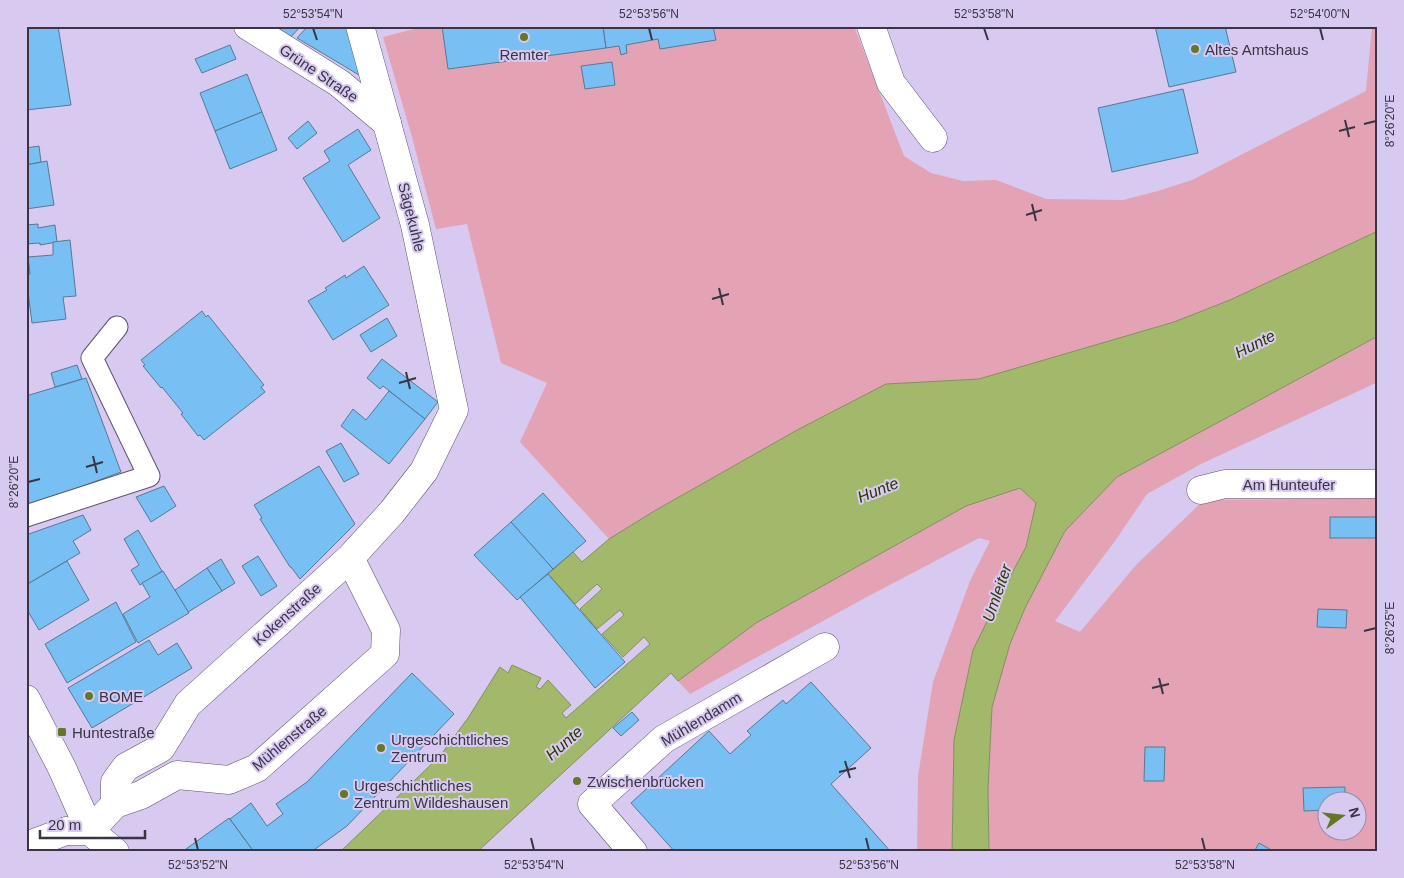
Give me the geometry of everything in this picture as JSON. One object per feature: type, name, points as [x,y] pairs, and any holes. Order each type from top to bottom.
[{"type":"street","name":"Grüne Straße","points":[[248,26],[339,83],[388,123]]},
{"type":"street","name":"Sägekuhle","points":[[360,26],[415,225],[454,410]]},
{"type":"street","points":[[871,26],[891,83],[933,138]]},
{"type":"street","name":"Kokenstraße","points":[[115,804],[115,782],[126,767],[161,748],[188,704],[350,558],[392,512],[424,471],[454,410]]},
{"type":"street","name":"Am Hunteufer","points":[[1201,490],[1225,484],[1378,484]]},
{"type":"street","name":"Mühlenstraße","points":[[90,831],[115,804],[141,795],[177,775],[229,780],[257,768],[385,654],[386,630],[350,558]]},
{"type":"street","name":"Mühlendamm","points":[[633,852],[592,804],[664,738],[825,647]]},
{"type":"street","points":[[26,699],[62,768],[90,831],[115,852]]},
{"type":"street","points":[[26,846],[66,831],[90,831]]},
{"type":"lane","points":[[26,516],[149,476],[92,358],[117,327]]},
{"type":"shaded area","points":[[426,26],[854,26],[904,156],[931,173],[963,181],[996,180],[1046,199],[1123,200],[1192,180],[1366,91],[1372,26],[1378,26],[1378,231],[1230,300],[1174,322],[979,379],[886,384],[799,429],[656,510],[609,539],[520,442],[547,383],[501,363],[467,224],[436,229],[383,37]]},
{"type":"shaded area","points":[[1378,336],[1378,382],[1201,464],[1147,494],[1115,541],[1055,621],[1080,632],[1136,565],[1204,500],[1378,498],[1378,852],[989,852],[988,789],[992,707],[1010,644],[1025,608],[1065,531],[1117,477]]},
{"type":"shaded area","points":[[1020,488],[1036,503],[1026,547],[973,650],[954,740],[952,852],[917,852],[918,776],[933,682],[970,581],[990,541],[979,538],[690,694],[678,681],[756,623],[966,506]]},
{"type":"water","name":"Hunte","points":[[1378,231],[1378,336],[1117,477],[1065,531],[1025,608],[1010,644],[992,707],[988,789],[989,852],[952,852],[954,740],[973,650],[1026,547],[1036,503],[1020,488],[966,506],[756,623],[678,681],[671,673],[477,852],[340,852],[440,756],[468,718],[500,667],[508,673],[512,665],[541,678],[536,687],[540,689],[548,680],[571,705],[562,713],[566,718],[650,644],[644,637],[623,657],[602,634],[624,615],[620,610],[597,629],[580,609],[602,589],[597,584],[575,604],[548,574],[573,552],[582,562],[609,539],[656,510],[799,429],[886,384],[979,379],[1174,322],[1230,300]]},
{"type":"building","points":[[26,26],[58,26],[71,105],[26,110]]},
{"type":"building","points":[[270,26],[301,26],[288,40]]},
{"type":"building","points":[[308,26],[346,26],[362,47],[369,71],[359,75],[297,38]]},
{"type":"building","name":"Remter","points":[[442,26],[603,26],[606,48],[448,69]]},
{"type":"building","points":[[603,26],[713,26],[716,40],[660,49],[658,39],[626,45],[627,53],[621,55],[619,46],[606,48]]},
{"type":"building","name":"Altes Amtshaus","points":[[1155,26],[1225,26],[1236,72],[1169,87]]},
{"type":"building","points":[[230,45],[236,59],[202,73],[195,59]]},
{"type":"building","points":[[612,62],[615,85],[585,89],[581,66]]},
{"type":"building","points":[[247,74],[262,112],[215,131],[200,93]]},
{"type":"building","points":[[1183,89],[1198,153],[1112,172],[1098,108]]},
{"type":"building","points":[[262,112],[277,150],[230,169],[215,131]]},
{"type":"building","points":[[308,121],[317,133],[297,149],[288,138]]},
{"type":"building","points":[[358,129],[371,150],[348,165],[380,218],[343,242],[303,178],[330,161],[324,151]]},
{"type":"building","points":[[39,146],[41,162],[26,165],[26,148]]},
{"type":"building","points":[[47,161],[54,205],[26,209],[26,165]]},
{"type":"building","points":[[38,224],[38,228],[55,225],[57,242],[40,245],[40,243],[26,244],[26,225]]},
{"type":"building","points":[[70,240],[76,296],[63,297],[66,319],[32,323],[26,277],[26,275],[30,274],[28,257],[53,255],[53,242]]},
{"type":"building","points":[[364,266],[389,305],[333,340],[308,301],[327,290],[325,288],[345,275],[346,278]]},
{"type":"building","points":[[202,311],[206,317],[208,315],[264,385],[261,387],[265,392],[204,440],[200,435],[198,436],[181,414],[183,413],[143,366],[145,365],[141,360]]},
{"type":"building","points":[[387,318],[397,336],[371,352],[360,335]]},
{"type":"building","points":[[382,359],[438,402],[425,419],[383,386],[380,389],[367,378]]},
{"type":"building","points":[[77,365],[82,379],[55,387],[51,373]]},
{"type":"building","points":[[86,378],[121,472],[26,507],[26,396]]},
{"type":"building","points":[[389,391],[425,419],[389,464],[341,426],[353,409],[366,420]]},
{"type":"building","points":[[341,443],[359,474],[344,482],[326,451]]},
{"type":"building","points":[[319,466],[355,524],[300,579],[290,567],[260,519],[262,518],[254,505]]},
{"type":"building","points":[[164,486],[176,506],[151,522],[136,497]]},
{"type":"building","points":[[543,493],[586,541],[553,569],[511,522]]},
{"type":"building","points":[[83,515],[91,530],[73,541],[80,553],[26,585],[26,535]]},
{"type":"building","points":[[1330,517],[1377,517],[1377,538],[1330,538]]},
{"type":"building","points":[[511,522],[553,569],[517,600],[474,555]]},
{"type":"building","points":[[138,530],[162,571],[140,585],[131,570],[139,565],[124,539]]},
{"type":"building","points":[[258,556],[277,586],[261,596],[242,566]]},
{"type":"building","points":[[221,559],[235,583],[222,591],[207,568]]},
{"type":"building","points":[[67,561],[89,600],[39,630],[26,608],[26,585]]},
{"type":"building","points":[[207,568],[222,591],[188,612],[175,590]]},
{"type":"building","points":[[163,571],[189,613],[138,643],[123,614],[150,597],[142,583]]},
{"type":"building","points":[[548,574],[625,662],[595,688],[520,597]]},
{"type":"building","points":[[116,602],[136,642],[67,683],[45,644]]},
{"type":"building","points":[[1318,609],[1347,610],[1346,628],[1317,627]]},
{"type":"building","points":[[149,640],[158,655],[177,643],[192,668],[92,728],[68,688]]},
{"type":"building","name":"Urgeschichtliches Zentrum","points":[[412,673],[454,714],[347,826],[311,852],[254,852],[230,819],[251,803],[267,826],[283,814],[276,804],[307,782]]},
{"type":"building","points":[[811,682],[871,748],[831,784],[891,852],[675,852],[631,803],[709,731],[730,754],[751,735],[747,731],[783,700],[786,704]]},
{"type":"building","points":[[632,712],[639,720],[621,736],[613,728]]},
{"type":"building","points":[[1145,747],[1165,747],[1164,781],[1144,781]]},
{"type":"building","points":[[1345,787],[1345,790],[1316,790],[1316,810],[1304,811],[1303,788]]},
{"type":"building","points":[[229,818],[254,852],[189,852],[186,849]]},
{"type":"building","points":[[1259,843],[1275,852],[1254,852]]},
{"type":"place","name":"Remter","points":[[524,37]]},
{"type":"place","name":"Altes Amtshaus","points":[[1195,49]]},
{"type":"place","name":"BOME","points":[[89,696]]},
{"type":"place","name":"Huntestraße","points":[[62,732]]},
{"type":"place","name":"Urgeschichtliches Zentrum","points":[[381,748]]},
{"type":"place","name":"Zwischenbrücken","points":[[577,781]]},
{"type":"place","name":"Urgeschichtliches Zentrum Wildeshausen","points":[[344,794]]},
{"type":"water label","name":"Umleiter","points":[[997,593]]}]
